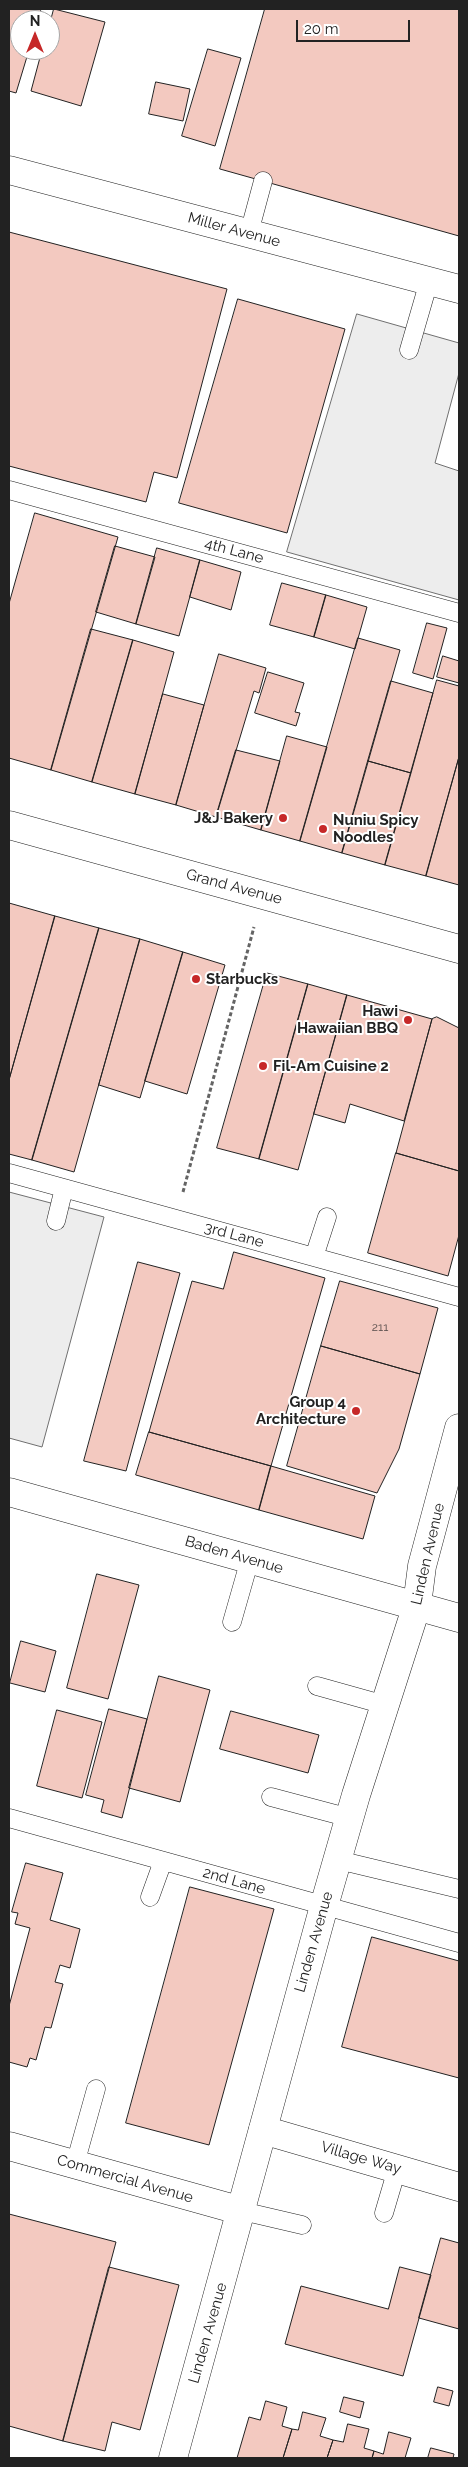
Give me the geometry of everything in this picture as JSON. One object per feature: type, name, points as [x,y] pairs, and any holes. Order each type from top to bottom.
[{"type":"street","name":"Miller Avenue","points":[[9,170],[459,289]]},
{"type":"street","name":"Grand Avenue","points":[[9,825],[459,949]]},
{"type":"street","name":"Linden Avenue","points":[[173,2458],[324,1906],[417,1605],[422,1566],[459,1428]]},
{"type":"street","name":"Baden Avenue","points":[[9,1492],[459,1618]]},
{"type":"street","name":"Village Way","points":[[262,2130],[459,2187]]},
{"type":"street","name":"Commercial Avenue","points":[[9,2146],[242,2211]]},
{"type":"lane","points":[[248,233],[263,181]]},
{"type":"lane","points":[[409,350],[429,281]]},
{"type":"lane","name":"4th Lane","points":[[9,490],[459,613]]},
{"type":"lane","name":"3rd Lane","points":[[9,1173],[459,1297]]},
{"type":"lane","points":[[56,1221],[64,1188]]},
{"type":"lane","points":[[314,1257],[327,1217]]},
{"type":"lane","points":[[232,1622],[250,1559]]},
{"type":"lane","points":[[316,1686],[385,1705]]},
{"type":"lane","points":[[271,1797],[350,1818]]},
{"type":"lane","name":"2nd Lane","points":[[9,1818],[459,1943]]},
{"type":"lane","points":[[338,1860],[459,1889]]},
{"type":"lane","points":[[150,1897],[163,1861]]},
{"type":"lane","points":[[75,2164],[96,2089]]},
{"type":"lane","points":[[384,2213],[397,2169]]},
{"type":"lane","points":[[242,2211],[302,2225]]},
{"type":"path","points":[[176,1219],[262,895]]},
{"type":"shaded area","points":[[357,314],[459,343],[459,373],[435,463],[459,471],[459,600],[287,552]]},
{"type":"shaded area","points":[[9,1192],[104,1217],[42,1447],[9,1438]]},
{"type":"building","points":[[9,9],[41,9],[10,10],[10,60],[26,60],[16,93],[9,91]]},
{"type":"building","points":[[265,9],[459,9],[459,236],[220,169]]},
{"type":"building","points":[[60,11],[105,22],[81,106],[31,91],[39,60],[60,60]]},
{"type":"building","points":[[208,49],[241,58],[215,146],[182,136]]},
{"type":"building","points":[[156,82],[190,89],[183,121],[149,114]]},
{"type":"building","points":[[9,232],[227,289],[177,478],[154,472],[146,502],[9,466]]},
{"type":"building","points":[[238,299],[345,329],[287,533],[179,503]]},
{"type":"building","points":[[35,513],[118,537],[51,770],[9,758],[9,604]]},
{"type":"building","points":[[115,546],[155,557],[136,624],[96,612]]},
{"type":"building","points":[[157,548],[200,560],[179,636],[136,624]]},
{"type":"building","points":[[200,560],[241,572],[231,610],[190,597]]},
{"type":"building","points":[[282,583],[326,595],[314,637],[270,625]]},
{"type":"building","points":[[326,595],[367,607],[355,649],[314,637]]},
{"type":"building","points":[[427,623],[447,628],[433,679],[413,673]]},
{"type":"building","points":[[91,629],[133,640],[92,782],[51,770]]},
{"type":"building","points":[[358,638],[400,650],[342,853],[300,841]]},
{"type":"building","points":[[133,640],[174,652],[135,794],[92,782]]},
{"type":"building","points":[[219,654],[266,668],[259,693],[254,691],[216,817],[176,805]]},
{"type":"building","points":[[443,656],[459,661],[459,683],[437,677]]},
{"type":"building","points":[[268,672],[304,683],[295,712],[300,713],[296,726],[255,713]]},
{"type":"building","points":[[437,680],[459,686],[459,757],[426,876],[385,865]]},
{"type":"building","points":[[391,681],[433,693],[411,773],[368,761]]},
{"type":"building","points":[[163,694],[204,705],[176,805],[135,794]]},
{"type":"building","points":[[287,736],[327,747],[300,841],[261,830]]},
{"type":"building","points":[[236,750],[280,761],[261,830],[216,817]]},
{"type":"building","points":[[459,757],[459,885],[426,876]]},
{"type":"building","points":[[368,761],[411,773],[385,865],[342,853]]},
{"type":"building","points":[[9,903],[55,916],[9,1080]]},
{"type":"building","points":[[55,916],[99,928],[32,1160],[9,1154],[9,1080]]},
{"type":"building","points":[[99,928],[140,939],[74,1172],[32,1160]]},
{"type":"building","points":[[140,939],[183,952],[140,1098],[99,1085]]},
{"type":"building","points":[[183,952],[225,965],[187,1094],[145,1081]]},
{"type":"building","name":"Fil-Am Cuisine 2","points":[[267,973],[308,984],[259,1159],[217,1148]]},
{"type":"building","points":[[308,984],[347,995],[298,1170],[259,1159]]},
{"type":"building","points":[[347,995],[432,1019],[404,1121],[350,1104],[345,1123],[314,1114]]},
{"type":"building","points":[[437,1017],[459,1028],[459,1171],[396,1153],[432,1019]]},
{"type":"building","points":[[396,1153],[459,1171],[459,1235],[448,1276],[368,1253]]},
{"type":"building","points":[[234,1252],[325,1278],[271,1466],[149,1432],[192,1281],[223,1289]]},
{"type":"building","points":[[138,1262],[180,1273],[126,1471],[84,1461]]},
{"type":"building","name":"Group 4 Architecture","points":[[340,1281],[438,1308],[420,1374],[321,1346]]},
{"type":"building","name":"Group 4 Architecture","points":[[321,1346],[420,1374],[399,1449],[377,1493],[287,1466]]},
{"type":"building","points":[[149,1432],[271,1466],[259,1510],[136,1475]]},
{"type":"building","points":[[271,1466],[375,1496],[363,1539],[259,1510]]},
{"type":"building","points":[[97,1574],[139,1585],[108,1699],[67,1688]]},
{"type":"building","points":[[21,1641],[56,1651],[45,1692],[10,1683]]},
{"type":"building","points":[[159,1676],[210,1690],[180,1802],[129,1788]]},
{"type":"building","points":[[109,1709],[147,1719],[122,1818],[101,1812],[104,1800],[86,1795]]},
{"type":"building","points":[[57,1710],[102,1722],[82,1798],[37,1786]]},
{"type":"building","points":[[231,1711],[319,1735],[308,1773],[220,1749]]},
{"type":"building","points":[[26,1863],[63,1873],[50,1920],[80,1929],[70,1968],[60,1965],[55,1982],[63,1984],[51,2028],[45,2027],[36,2060],[30,2058],[27,2067],[9,2062],[9,2006],[30,1928],[15,1924],[18,1913],[12,1912]]},
{"type":"building","points":[[190,1887],[274,1909],[209,2145],[126,2123]]},
{"type":"building","points":[[372,1937],[459,1961],[459,2078],[342,2047]]},
{"type":"building","points":[[9,2214],[116,2242],[63,2441],[9,2426]]},
{"type":"building","points":[[441,2238],[459,2243],[459,2329],[419,2318]]},
{"type":"building","points":[[109,2267],[179,2285],[140,2430],[112,2422],[105,2451],[63,2441]]},
{"type":"building","points":[[400,2267],[431,2275],[403,2376],[285,2344],[301,2286],[388,2309]]},
{"type":"building","points":[[438,2387],[453,2391],[449,2406],[434,2402]]},
{"type":"building","points":[[344,2397],[364,2402],[360,2418],[340,2412]]},
{"type":"building","points":[[266,2401],[287,2407],[282,2426],[292,2429],[283,2458],[237,2458],[249,2417],[260,2420]]},
{"type":"building","points":[[303,2412],[326,2418],[320,2436],[333,2440],[327,2458],[283,2458],[292,2429],[298,2430]]},
{"type":"building","points":[[348,2424],[369,2429],[364,2448],[374,2451],[372,2458],[327,2458],[333,2440],[343,2442]]},
{"type":"building","points":[[389,2432],[411,2438],[405,2458],[372,2458],[374,2451],[383,2454]]},
{"type":"building","points":[[431,2448],[454,2454],[453,2458],[428,2458]]},
{"type":"place","name":"J&J Bakery","points":[[283,818]]},
{"type":"place","name":"Nuniu Spicy Noodles","points":[[323,829]]},
{"type":"place","name":"Starbucks","points":[[196,979]]},
{"type":"place","name":"Hawi Hawaiian BBQ","points":[[408,1020]]},
{"type":"place","name":"Fil-Am Cuisine 2","points":[[263,1066]]},
{"type":"place","name":"Group 4 Architecture","points":[[356,1411]]}]
